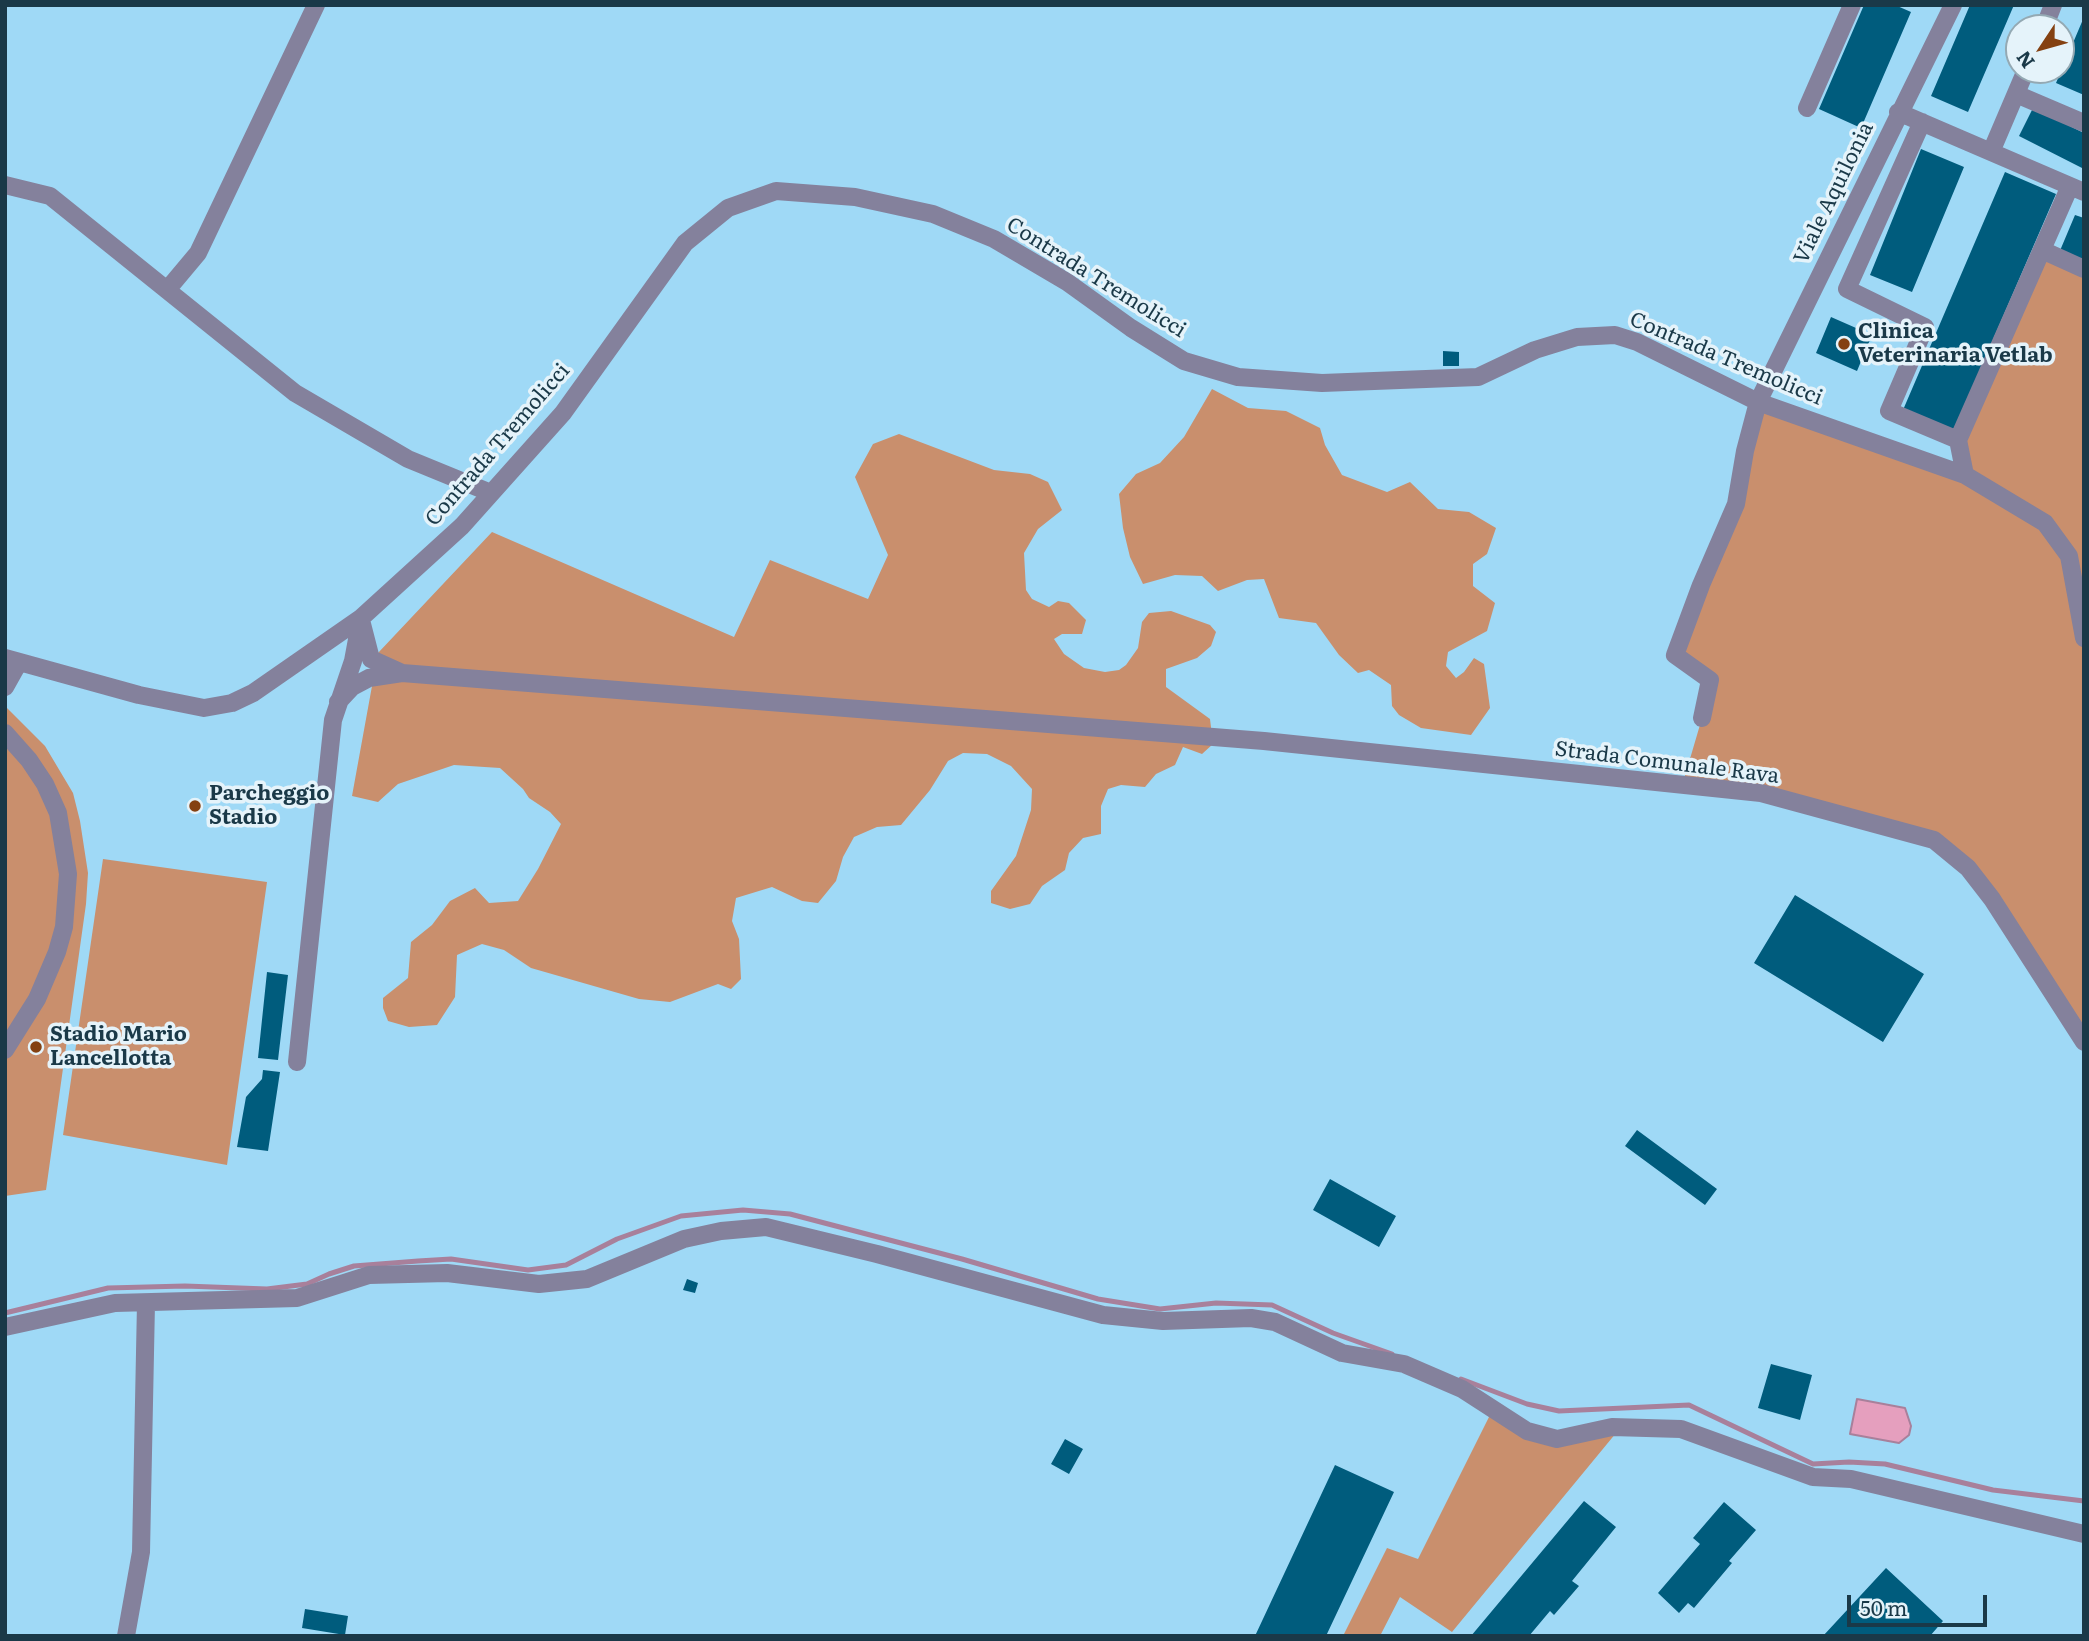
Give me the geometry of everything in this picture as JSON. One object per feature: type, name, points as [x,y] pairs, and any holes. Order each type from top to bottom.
[{"type":"street","points":[[167,290],[198,253],[316,5]]},
{"type":"street","points":[[1807,108],[1852,5]]},
{"type":"street","name":"Viale Aquilonia","points":[[1702,718],[1710,680],[1675,655],[1701,585],[1736,504],[1745,451],[1758,402],[1948,7]]},
{"type":"street","points":[[1991,152],[2020,84]]},
{"type":"street","points":[[2016,94],[2084,123]]},
{"type":"street","points":[[1898,112],[2077,189],[2042,250],[1958,440],[1965,475]]},
{"type":"street","points":[[1922,122],[1847,289],[1924,327],[1889,411],[1958,440]]},
{"type":"street","points":[[5,185],[50,197],[295,393],[408,459],[491,493]]},
{"type":"street","name":"Contrada Tremolicci","points":[[12,660],[139,695],[204,708],[232,703],[253,693],[361,618],[462,526],[563,412],[685,243],[729,208],[776,191],[855,197],[933,214],[993,239],[1046,270],[1184,361],[1238,377],[1322,383],[1478,377],[1535,350],[1577,337],[1615,335],[1637,342],[1758,402],[1965,475],[2045,523],[2069,556],[2084,638]]},
{"type":"street","points":[[2042,250],[2084,269]]},
{"type":"street","points":[[361,618],[357,675],[369,678]]},
{"type":"street","points":[[5,687],[12,660]]},
{"type":"street","points":[[359,662],[402,673]]},
{"type":"street","points":[[297,1062],[333,720],[338,702],[359,662]]},
{"type":"street","points":[[338,702],[352,687],[369,678],[402,673]]},
{"type":"street","name":"Strada Comunale Rava","points":[[402,673],[1264,741],[1760,793],[1934,840],[1968,869],[1992,899],[2084,1042]]},
{"type":"street","points":[[5,733],[29,760],[45,784],[58,813],[68,874],[64,927],[57,952],[37,999],[5,1050]]},
{"type":"street","points":[[5,1327],[115,1303],[297,1298],[369,1275],[447,1273],[539,1284],[587,1279],[684,1239],[721,1231],[766,1227],[1103,1315],[1163,1321],[1251,1318],[1275,1322],[1342,1353],[1404,1364],[1462,1390],[1527,1431],[1557,1439],[1612,1427],[1681,1429],[1813,1477],[1851,1479],[2084,1534]]},
{"type":"street","points":[[126,1636],[141,1552],[146,1303]]},
{"type":"shaded area","points":[[2042,250],[2084,269],[2084,583],[2075,589],[2084,638],[2084,1042],[2032,958],[1934,840],[1883,825],[1682,786],[1710,680],[1675,655],[1736,504],[1758,402],[1964,475],[1958,440]]},
{"type":"shaded area","points":[[1212,389],[1248,408],[1286,411],[1320,428],[1325,445],[1342,475],[1387,492],[1410,482],[1438,509],[1469,512],[1496,528],[1487,554],[1473,564],[1473,586],[1495,603],[1487,631],[1448,652],[1446,666],[1456,678],[1474,658],[1484,664],[1490,708],[1471,735],[1421,728],[1399,715],[1392,706],[1391,685],[1369,670],[1358,673],[1339,655],[1316,623],[1279,618],[1264,579],[1247,580],[1218,591],[1202,576],[1175,575],[1143,584],[1130,557],[1119,494],[1136,474],[1160,463],[1184,437]]},
{"type":"shaded area","points":[[899,434],[994,470],[1030,474],[1048,482],[1062,510],[1038,529],[1024,553],[1026,590],[1032,599],[1049,607],[1058,601],[1069,603],[1086,620],[1082,634],[1062,634],[1054,639],[1064,654],[1084,668],[1105,672],[1119,670],[1126,665],[1138,648],[1142,622],[1149,613],[1171,611],[1210,625],[1216,632],[1211,646],[1197,658],[1166,669],[1166,687],[1210,719],[1213,744],[1202,754],[1183,747],[1175,765],[1156,774],[1145,787],[1121,785],[1108,789],[1101,806],[1101,834],[1083,838],[1069,853],[1065,870],[1042,886],[1030,904],[1010,909],[991,903],[991,891],[1016,856],[1031,810],[1032,789],[1011,766],[987,754],[963,753],[948,761],[930,790],[901,825],[877,827],[854,837],[843,857],[836,881],[818,903],[802,901],[772,887],[736,898],[732,921],[739,939],[741,979],[731,989],[718,984],[670,1002],[639,999],[531,968],[504,950],[482,944],[457,955],[455,997],[437,1025],[409,1027],[388,1021],[383,1008],[383,998],[408,978],[411,942],[432,925],[450,901],[475,888],[489,903],[518,901],[561,824],[550,812],[529,798],[500,768],[454,765],[398,784],[378,802],[352,796],[378,653],[492,532],[734,637],[770,560],[868,599],[888,555],[855,477],[873,444]]},
{"type":"shaded area","name":"Stadio Mario Lancellotta","points":[[5,706],[45,746],[73,793],[88,873],[46,1190],[5,1196]]},
{"type":"shaded area","points":[[103,859],[267,882],[227,1165],[63,1135]]},
{"type":"shaded area","points":[[1857,1399],[1905,1408],[1911,1426],[1909,1435],[1899,1443],[1850,1434]]},
{"type":"shaded area","points":[[1493,1409],[1556,1439],[1621,1427],[1452,1632],[1400,1597],[1380,1636],[1343,1636],[1387,1548],[1418,1559]]},
{"type":"building","points":[[1864,5],[1895,5],[1911,12],[1861,128],[1819,109]]},
{"type":"building","points":[[1970,5],[2014,5],[2010,14],[2005,14],[2005,26],[1968,112],[1931,96]]},
{"type":"building","points":[[2084,17],[2084,95],[2058,84],[2075,84],[2075,38]]},
{"type":"building","points":[[2033,108],[2084,133],[2084,169],[2019,136]]},
{"type":"building","points":[[1921,149],[1964,167],[1912,292],[1870,275]]},
{"type":"building","points":[[2005,172],[2056,194],[1953,432],[1903,410]]},
{"type":"building","points":[[2075,215],[2084,218],[2084,264],[2059,253]]},
{"type":"building","name":"Clinica Veterinaria Vetlab","points":[[1831,317],[1872,335],[1857,371],[1816,353]]},
{"type":"building","points":[[1443,351],[1459,352],[1459,366],[1443,366]]},
{"type":"building","points":[[1795,895],[1924,974],[1883,1042],[1754,963]]},
{"type":"building","points":[[267,972],[288,975],[278,1060],[258,1058]]},
{"type":"building","points":[[263,1070],[280,1072],[268,1151],[237,1147],[246,1097],[262,1079]]},
{"type":"building","points":[[1637,1130],[1717,1189],[1705,1205],[1625,1146]]},
{"type":"building","points":[[1330,1179],[1396,1216],[1379,1247],[1313,1210]]},
{"type":"building","points":[[687,1279],[698,1283],[695,1293],[683,1290]]},
{"type":"building","points":[[1771,1364],[1812,1375],[1800,1420],[1758,1408]]},
{"type":"building","points":[[1065,1439],[1083,1449],[1069,1474],[1051,1464]]},
{"type":"building","points":[[1335,1465],[1394,1492],[1326,1636],[1255,1636]]},
{"type":"building","points":[[1584,1501],[1616,1527],[1572,1581],[1579,1586],[1554,1615],[1550,1611],[1529,1636],[1471,1636]]},
{"type":"building","points":[[1724,1502],[1756,1530],[1694,1608],[1688,1603],[1679,1613],[1658,1593],[1700,1544],[1693,1538]]},
{"type":"building","points":[[1886,1568],[1943,1621],[1930,1636],[1823,1636]]},
{"type":"building","points":[[305,1609],[348,1616],[345,1635],[302,1628]]},
{"type":"waterway","points":[[5,1313],[108,1288],[185,1286],[267,1289],[307,1284],[354,1266],[451,1259],[528,1270],[566,1265],[617,1239],[681,1216],[743,1210],[790,1214],[962,1259],[1098,1299],[1160,1309],[1216,1303],[1272,1305],[1333,1333],[1392,1354]]},
{"type":"waterway","points":[[1461,1379],[1527,1404],[1559,1411],[1689,1405],[1813,1464],[1885,1464],[1993,1490],[2084,1501]]},
{"type":"place","name":"Clinica Veterinaria Vetlab","points":[[1844,344]]},
{"type":"place","name":"Parcheggio Stadio","points":[[195,806]]},
{"type":"place","name":"Stadio Mario Lancellotta","points":[[36,1047]]}]
